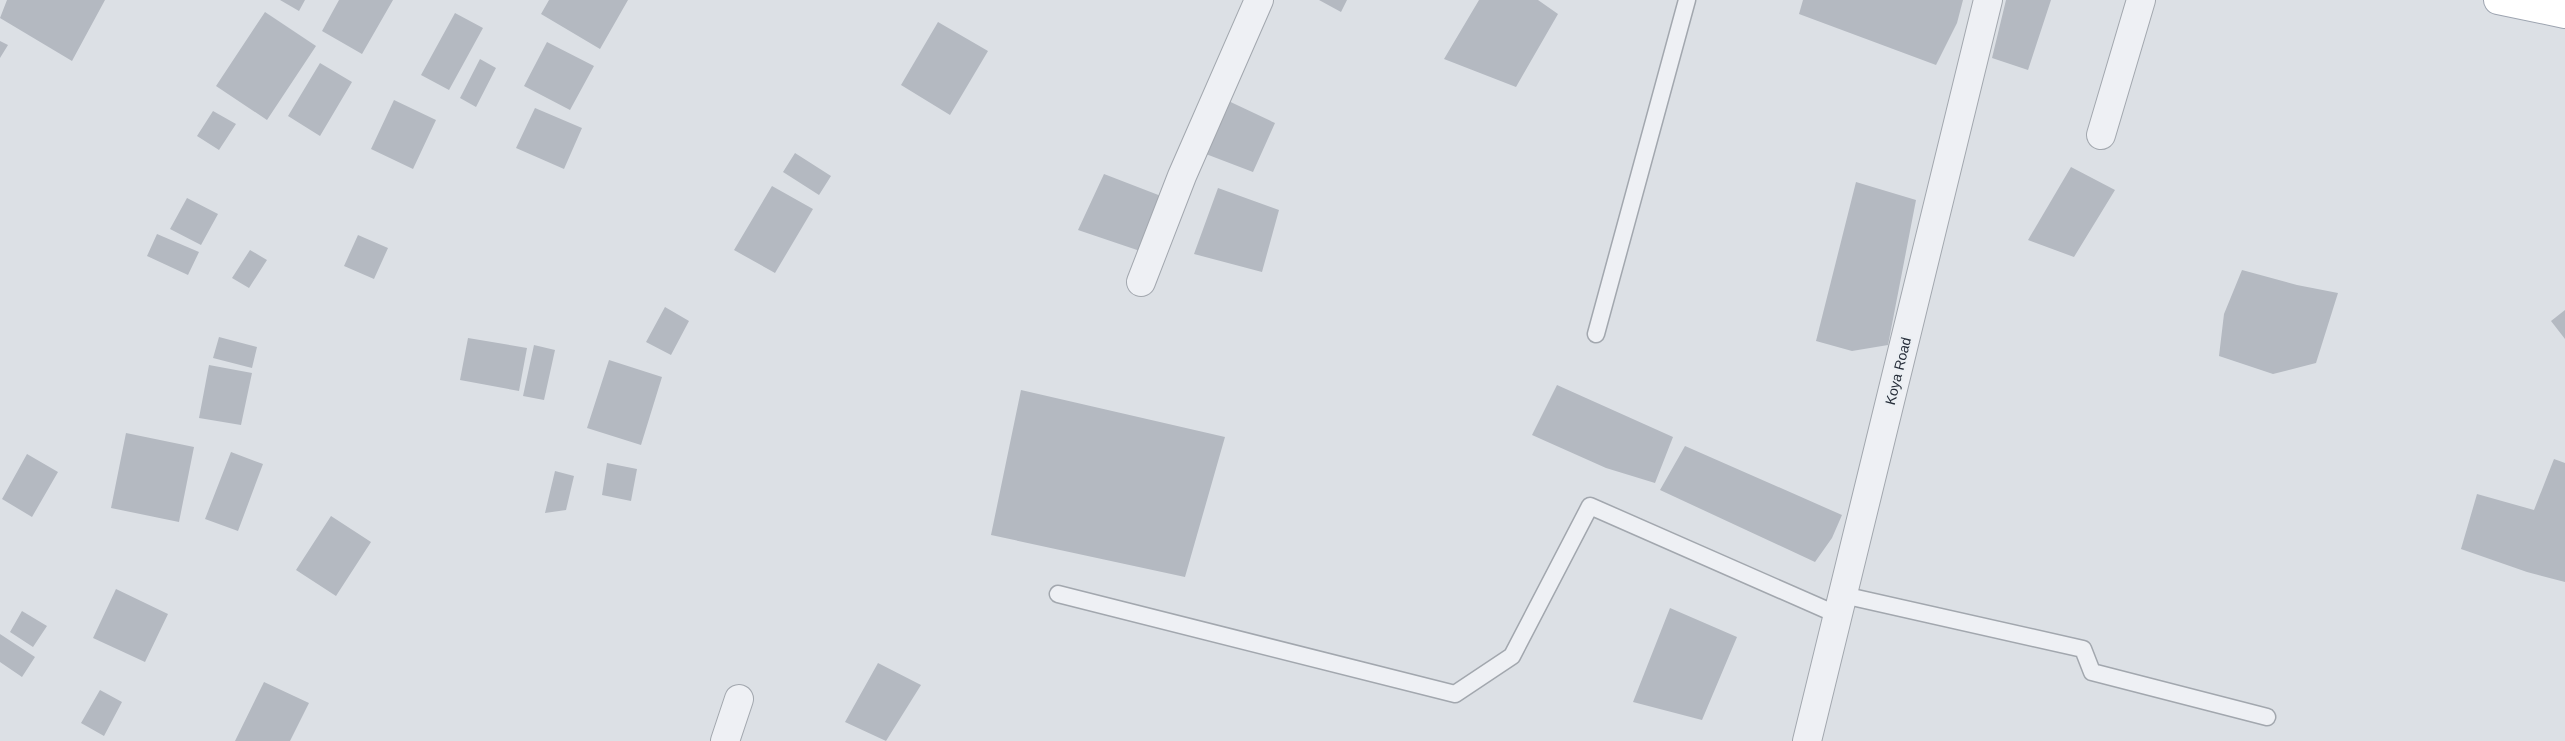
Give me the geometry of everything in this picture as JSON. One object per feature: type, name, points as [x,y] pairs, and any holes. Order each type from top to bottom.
[{"type":"main road","points":[[2498,0],[2565,14]]},
{"type":"street","points":[[1140,282],[1182,176],[1259,0]]},
{"type":"street","name":"Koya Road","points":[[1807,741],[1988,0]]},
{"type":"street","points":[[2101,135],[2141,0]]},
{"type":"street","points":[[725,741],[739,699]]},
{"type":"lane","points":[[1596,334],[1686,0]]},
{"type":"lane","points":[[1058,594],[1455,694],[1512,656],[1590,506],[1841,605],[2083,649],[2092,672],[2267,717]]},
{"type":"building","points":[[7,0],[105,0],[72,61],[0,18]]},
{"type":"building","points":[[280,0],[305,0],[299,11]]},
{"type":"building","points":[[339,0],[393,0],[362,54],[322,31]]},
{"type":"building","points":[[549,0],[628,0],[600,49],[541,14]]},
{"type":"building","points":[[1319,0],[1347,0],[1341,12]]},
{"type":"building","points":[[1479,0],[1538,0],[1558,14],[1516,87],[1444,59]]},
{"type":"building","points":[[1803,0],[1963,0],[1957,23],[1936,65],[1799,14]]},
{"type":"building","points":[[2006,0],[2051,0],[2028,70],[1992,58]]},
{"type":"building","points":[[265,12],[316,46],[267,120],[216,86]]},
{"type":"building","points":[[455,13],[483,28],[449,90],[421,75]]},
{"type":"building","points":[[938,22],[988,51],[950,115],[901,85]]},
{"type":"building","points":[[0,41],[8,45],[0,58]]},
{"type":"building","points":[[547,42],[594,66],[570,110],[524,86]]},
{"type":"building","points":[[480,59],[496,68],[476,107],[460,98]]},
{"type":"building","points":[[320,63],[352,82],[320,136],[288,116]]},
{"type":"building","points":[[1220,97],[1275,123],[1253,172],[1198,151]]},
{"type":"building","points":[[394,100],[436,120],[413,169],[371,149]]},
{"type":"building","points":[[535,108],[582,128],[564,169],[516,148]]},
{"type":"building","points":[[213,111],[236,124],[219,150],[197,136]]},
{"type":"building","points":[[795,153],[831,176],[819,195],[783,172]]},
{"type":"building","points":[[2071,167],[2115,190],[2074,257],[2028,240]]},
{"type":"building","points":[[1104,174],[1161,196],[1143,252],[1078,230]]},
{"type":"building","points":[[1856,182],[1916,200],[1888,345],[1852,351],[1816,341]]},
{"type":"building","points":[[772,186],[813,209],[775,273],[734,250]]},
{"type":"building","points":[[1218,188],[1279,210],[1262,272],[1194,254]]},
{"type":"building","points":[[187,198],[218,214],[201,245],[170,229]]},
{"type":"building","points":[[157,234],[199,252],[188,275],[147,256]]},
{"type":"building","points":[[358,235],[388,248],[374,279],[344,266]]},
{"type":"building","points":[[250,250],[267,260],[249,288],[232,278]]},
{"type":"building","points":[[2242,270],[2297,285],[2338,293],[2316,363],[2273,374],[2219,356],[2224,314]]},
{"type":"building","points":[[665,307],[689,321],[671,355],[646,342]]},
{"type":"building","points":[[2565,310],[2565,339],[2551,321]]},
{"type":"building","points":[[219,337],[257,347],[252,368],[213,358]]},
{"type":"building","points":[[468,338],[527,348],[519,391],[460,380]]},
{"type":"building","points":[[534,345],[555,350],[544,400],[523,396]]},
{"type":"building","points":[[609,360],[662,377],[641,445],[587,428]]},
{"type":"building","points":[[209,365],[252,373],[241,425],[199,418]]},
{"type":"building","points":[[1557,385],[1673,437],[1655,483],[1606,468],[1532,435]]},
{"type":"building","points":[[1021,390],[1225,437],[1185,577],[991,535]]},
{"type":"building","points":[[126,433],[194,447],[179,522],[111,508]]},
{"type":"building","points":[[1685,446],[1842,515],[1832,538],[1815,562],[1660,490]]},
{"type":"building","points":[[231,452],[263,464],[238,531],[205,519]]},
{"type":"building","points":[[27,454],[58,472],[32,517],[2,499]]},
{"type":"building","points":[[2554,459],[2565,463],[2565,582],[2527,572],[2461,549],[2477,494],[2534,510]]},
{"type":"building","points":[[607,463],[637,469],[631,501],[602,495]]},
{"type":"building","points":[[555,471],[574,476],[566,510],[545,513]]},
{"type":"building","points":[[331,516],[371,542],[336,596],[296,570]]},
{"type":"building","points":[[116,589],[168,614],[145,662],[93,638]]},
{"type":"building","points":[[1670,608],[1737,637],[1702,720],[1633,702]]},
{"type":"building","points":[[22,611],[47,626],[33,647],[10,632]]},
{"type":"building","points":[[0,634],[35,657],[22,677],[0,662]]},
{"type":"building","points":[[878,663],[921,685],[886,741],[845,722]]},
{"type":"building","points":[[264,682],[309,703],[290,741],[235,741]]},
{"type":"building","points":[[100,690],[122,702],[104,736],[81,723]]}]
